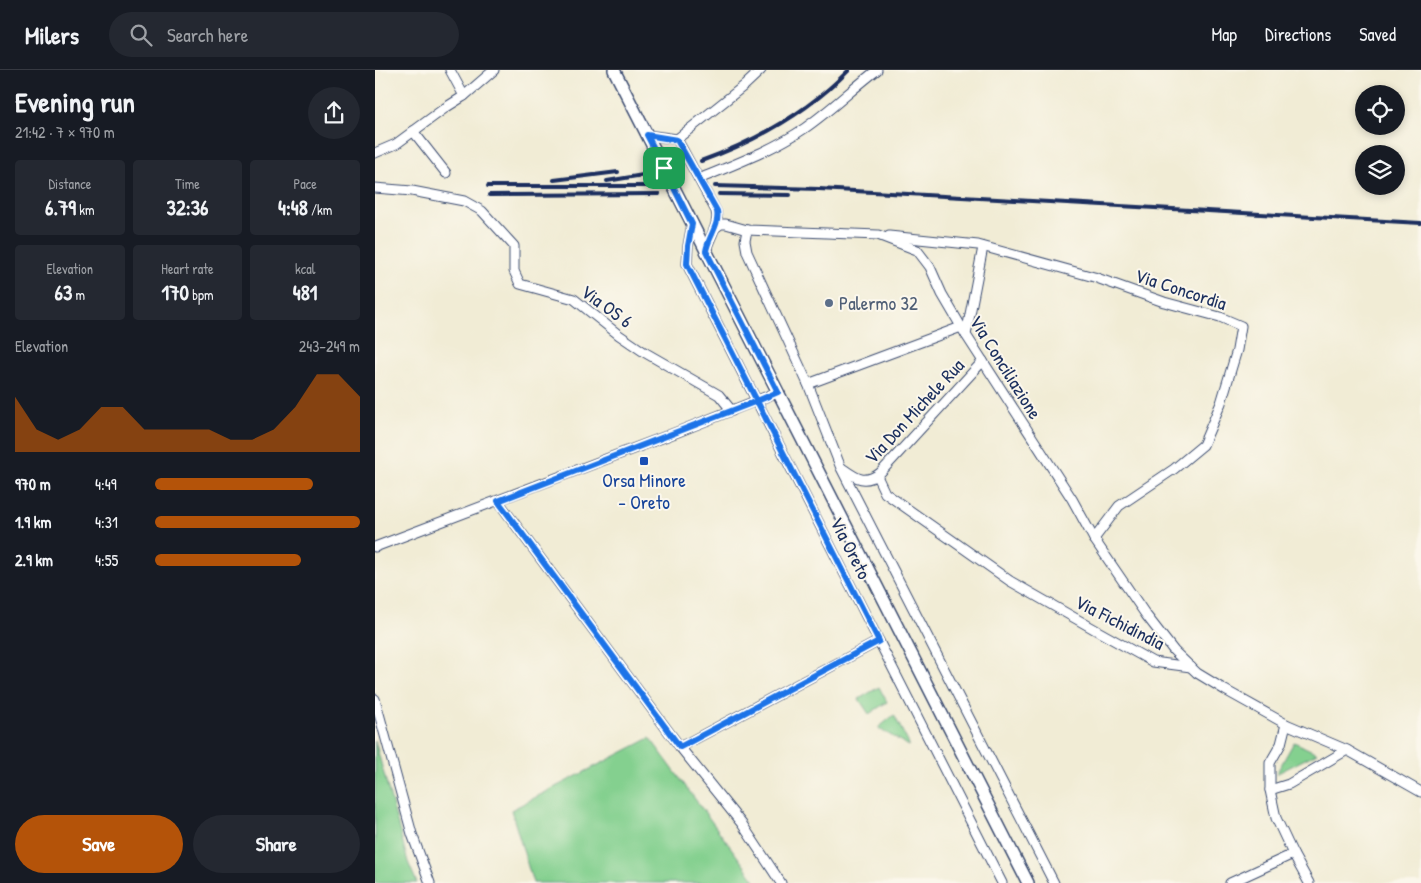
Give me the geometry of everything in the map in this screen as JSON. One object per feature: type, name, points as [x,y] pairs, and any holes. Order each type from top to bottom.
[{"type":"street","points":[[450,70],[464,96]]},
{"type":"street","points":[[375,153],[395,144],[464,96],[493,70]]},
{"type":"street","name":"Via Oreto","points":[[614,70],[1027,883]]},
{"type":"street","points":[[647,135],[677,140],[761,70]]},
{"type":"street","points":[[699,179],[776,145],[804,128],[842,100],[858,84],[877,70]]},
{"type":"street","points":[[413,131],[446,173]]},
{"type":"street","points":[[677,140],[717,211],[718,217],[715,228],[707,243],[706,251]]},
{"type":"street","name":"Via OS 6","points":[[375,188],[412,191],[464,201],[473,205],[494,223],[514,246],[514,271],[520,284],[575,299],[643,352],[719,395],[732,410]]},
{"type":"street","name":"Via Oreto","points":[[692,224],[687,264],[1002,883]]},
{"type":"street","name":"Via Conciliazione","points":[[715,228],[721,224],[726,224],[747,230],[878,234],[917,250],[930,267],[942,294],[961,327],[1072,499],[1094,539],[1147,616],[1174,651],[1191,667]]},
{"type":"street","name":"Via Oreto","points":[[747,230],[745,241],[747,252],[808,384],[841,468],[1054,883]]},
{"type":"street","name":"Via Concordia","points":[[878,234],[983,247],[1094,277],[1164,302],[1220,317],[1241,326],[1237,350],[1221,403],[1203,444],[1174,469],[1119,506],[1094,539]]},
{"type":"street","points":[[966,335],[983,247]]},
{"type":"street","points":[[808,384],[961,327]]},
{"type":"street","name":"Via Don Michele Rua","points":[[841,468],[856,478],[864,480],[873,479],[877,476],[983,361]]},
{"type":"street","points":[[375,547],[778,392]]},
{"type":"street","name":"Via Fichidindia","points":[[877,476],[885,492],[1010,581],[1153,662],[1191,667],[1225,690],[1286,724],[1347,750],[1421,792]]},
{"type":"street","points":[[498,501],[680,747],[742,824],[781,883]]},
{"type":"street","points":[[680,747],[879,641]]},
{"type":"street","points":[[375,700],[412,834],[430,883]]},
{"type":"street","points":[[1286,724],[1281,744],[1271,763],[1271,790],[1276,818],[1309,882]]},
{"type":"street","points":[[1271,790],[1289,784],[1347,750]]},
{"type":"street","points":[[1231,883],[1293,854]]},
{"type":"green space","points":[[879,687],[887,702],[869,714],[859,699]]},
{"type":"green space","points":[[894,715],[909,744],[909,746],[878,728]]},
{"type":"green space","points":[[650,738],[757,883],[533,883],[511,810]]},
{"type":"green space","points":[[375,741],[408,862],[417,883],[375,883]]},
{"type":"green space","points":[[1294,742],[1317,753],[1276,774]]},
{"type":"railway","points":[[701,161],[742,144],[780,124],[816,100],[849,70]]},
{"type":"railway","points":[[554,180],[618,172]]},
{"type":"railway","points":[[607,181],[649,174]]},
{"type":"railway","points":[[488,186],[655,186]]},
{"type":"railway","points":[[715,186],[819,189],[1421,223]]},
{"type":"railway","points":[[489,195],[659,194]]},
{"type":"railway","points":[[719,194],[790,195]]},
{"type":"place","name":"Palermo 32","points":[[829,303]]},
{"type":"place","name":"Orsa Minore - Oreto","points":[[644,461]]},
{"type":"route","points":[[664,168],[647,135],[677,140],[717,211],[717,223],[710,235],[706,251],[778,392],[757,401],[879,641],[680,747],[498,501],[757,401],[687,264],[692,224],[664,168]]}]
